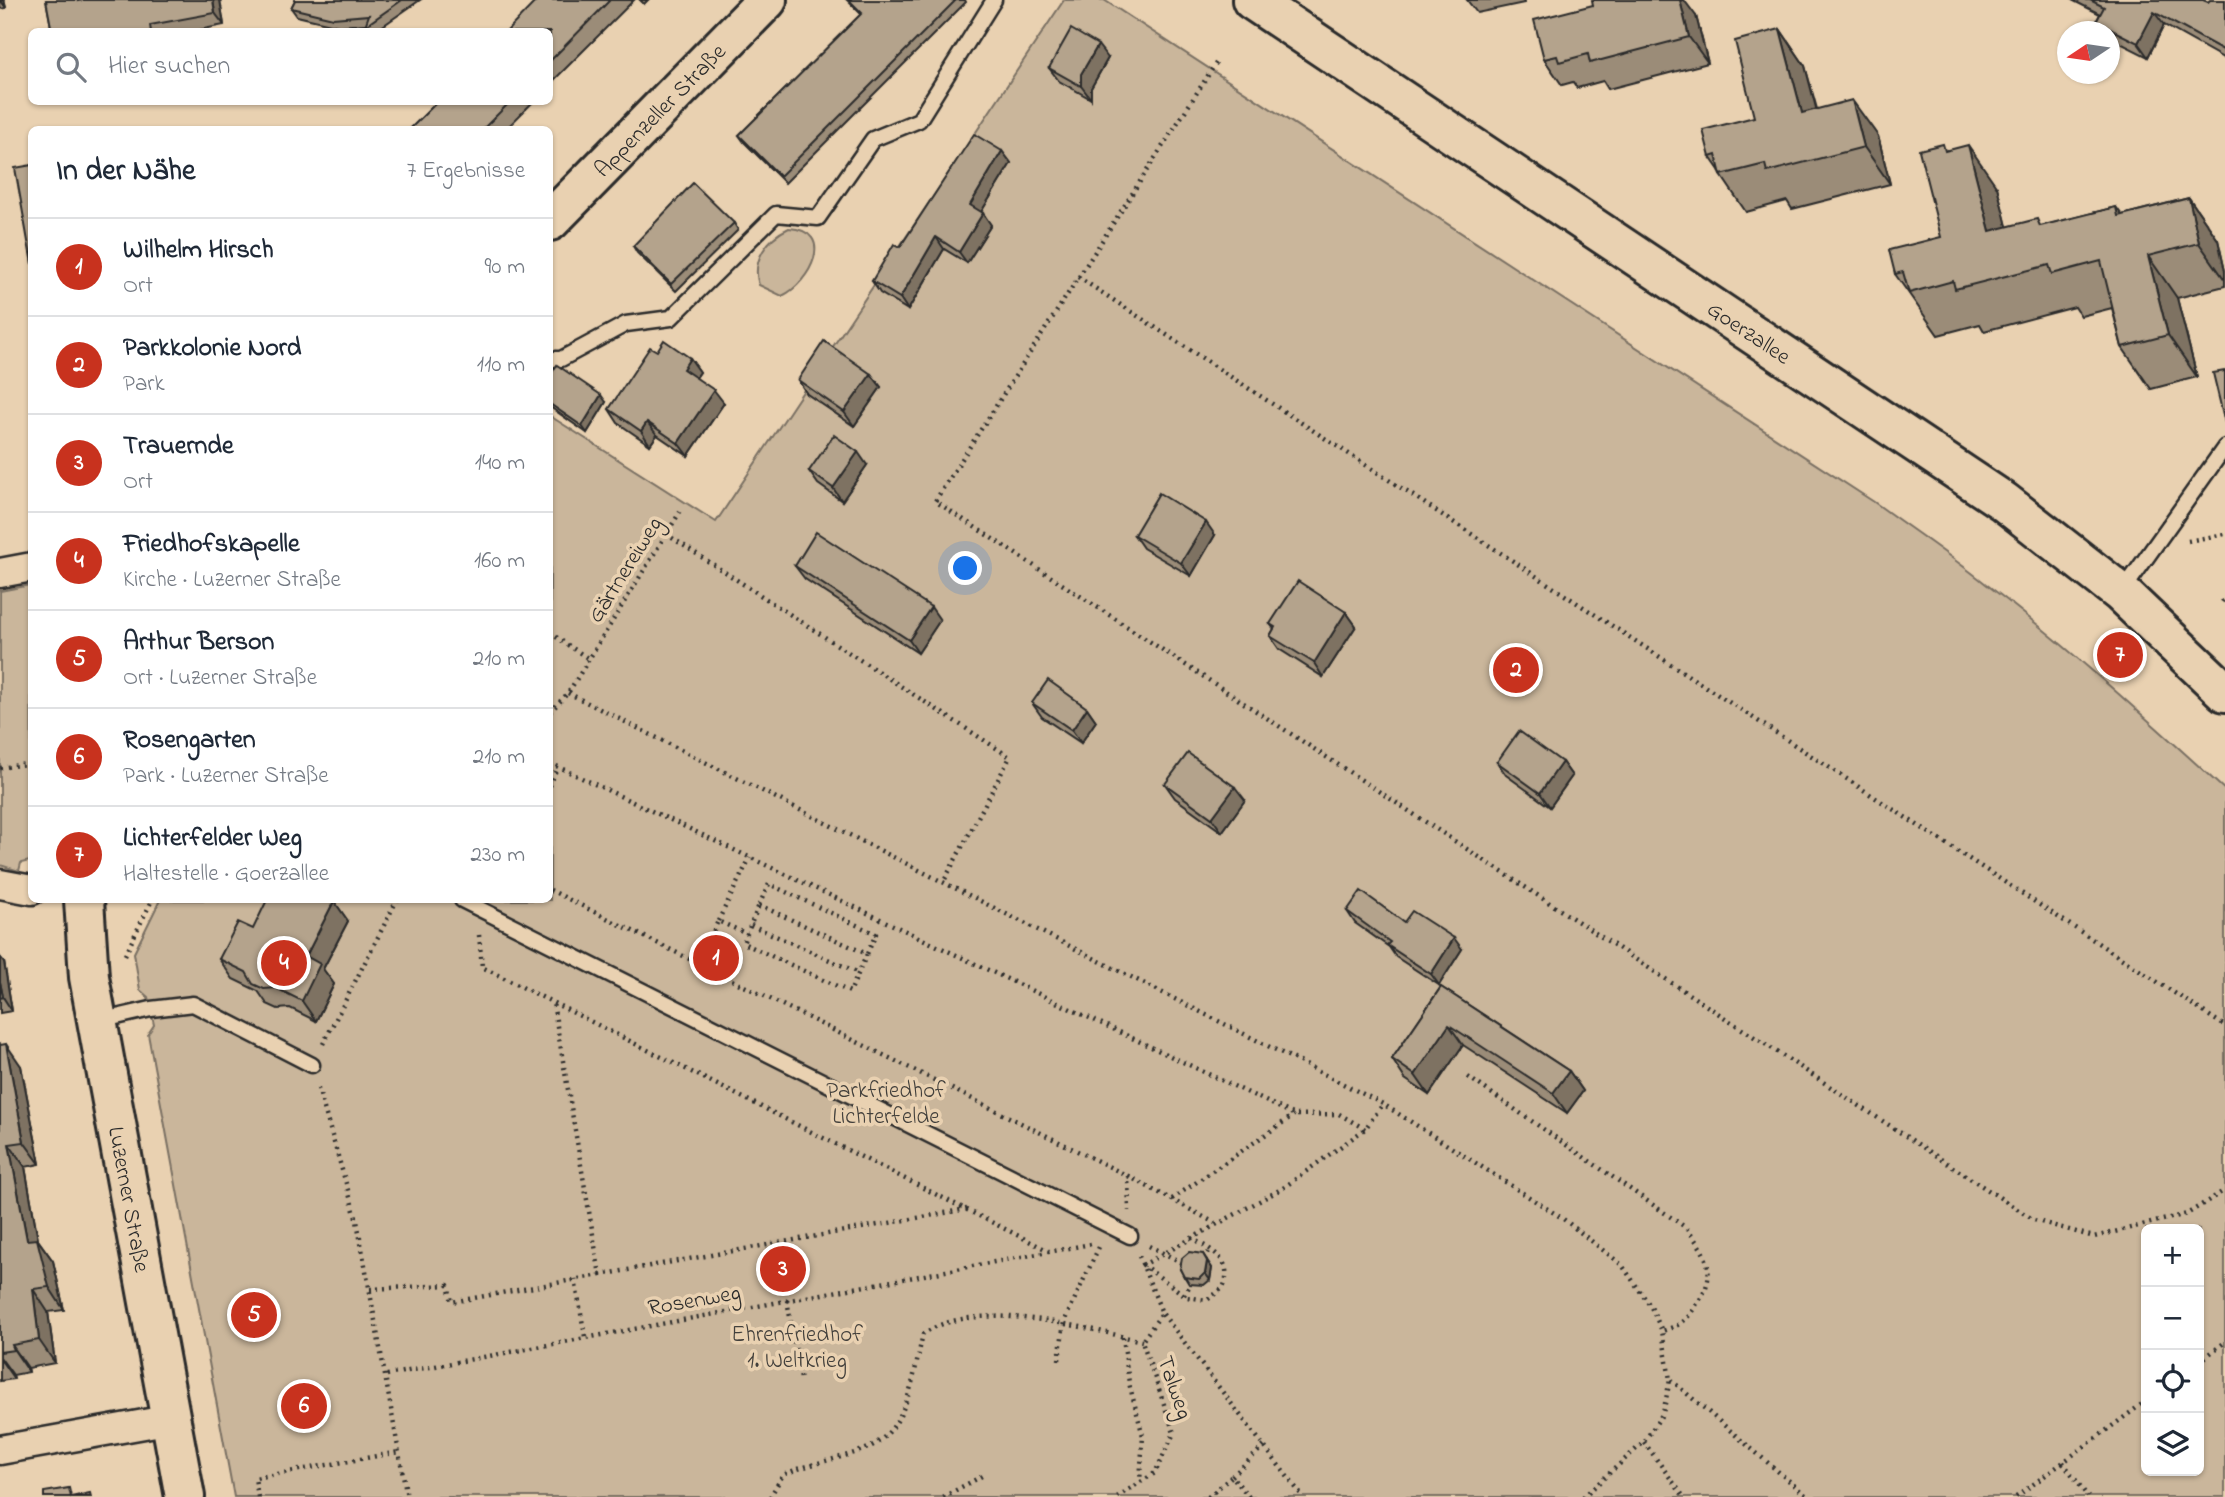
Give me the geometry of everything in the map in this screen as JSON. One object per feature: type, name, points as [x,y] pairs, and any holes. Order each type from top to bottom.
[{"type":"main road","name":"Appenzeller Straße","points":[[553,218],[767,0]]},
{"type":"main road","name":"Goerzallee","points":[[1252,0],[1857,400],[2003,500],[2121,593],[2225,692]]},
{"type":"main road","name":"Luzerner Straße","points":[[84,903],[85,938],[99,1021],[185,1497]]},
{"type":"street","points":[[1,570],[28,567]]},
{"type":"street","points":[[0,884],[28,889]]},
{"type":"street","points":[[0,1450],[172,1419]]},
{"type":"lane","points":[[553,359],[561,359],[626,324],[671,318],[776,214],[818,218],[873,139],[919,120],[994,0]]},
{"type":"lane","points":[[2121,593],[2225,447]]},
{"type":"lane","points":[[468,903],[1130,1236]]},
{"type":"lane","points":[[99,1021],[151,1009],[193,1004],[312,1065]]},
{"type":"path","points":[[1216,63],[935,501],[2034,1220],[2094,1237],[2187,1214],[2225,1190]]},
{"type":"path","points":[[1078,277],[2225,1027]]},
{"type":"path","name":"Gärtnereiweg","points":[[553,709],[568,693],[680,512]]},
{"type":"path","points":[[666,534],[1010,757],[944,881]]},
{"type":"path","points":[[553,635],[589,659]]},
{"type":"path","points":[[568,693],[1383,1104],[1562,1218],[1622,1265],[1639,1285],[1661,1331],[1670,1380],[1663,1413],[1644,1442],[1583,1497]]},
{"type":"path","points":[[0,768],[28,764]]},
{"type":"path","points":[[553,765],[1295,1115],[1339,1114],[1365,1129]]},
{"type":"path","points":[[553,778],[557,767]]},
{"type":"path","points":[[699,963],[750,858]]},
{"type":"path","points":[[769,884],[876,934],[850,992],[743,943],[751,925],[769,884]]},
{"type":"path","points":[[553,891],[1128,1175],[1215,1223]]},
{"type":"path","points":[[395,903],[312,1065],[357,1221],[407,1497]]},
{"type":"path","points":[[760,905],[867,954]]},
{"type":"path","points":[[477,907],[482,968],[968,1209]]},
{"type":"path","points":[[718,921],[747,934]]},
{"type":"path","points":[[751,925],[859,973]]},
{"type":"path","points":[[553,1003],[600,1275]]},
{"type":"path","points":[[1468,1077],[1685,1227],[1697,1241],[1706,1258],[1708,1288],[1684,1324],[1661,1331]]},
{"type":"path","points":[[1143,1265],[1215,1223],[1283,1188],[1365,1129],[1383,1104]]},
{"type":"path","points":[[1172,1199],[1295,1115]]},
{"type":"path","points":[[1128,1175],[1130,1236],[1162,1313],[1303,1497]]},
{"type":"path","points":[[370,1289],[448,1285],[452,1302],[968,1209]]},
{"type":"path","name":"Rosenweg","points":[[387,1375],[1050,1252],[968,1209]]},
{"type":"path","points":[[1130,1236],[1186,1264]]},
{"type":"path","points":[[1143,1265],[1193,1300],[1207,1300],[1223,1288],[1227,1275],[1224,1261],[1191,1238]]},
{"type":"path","points":[[1059,1360],[1064,1322],[1102,1242]]},
{"type":"path","points":[[1205,1260],[1210,1249]]},
{"type":"path","points":[[575,1279],[585,1337]]},
{"type":"path","points":[[1184,1295],[1191,1284]]},
{"type":"path","points":[[787,1300],[801,1379]]},
{"type":"path","name":"Talweg","points":[[1117,1497],[1154,1473],[1174,1433],[1142,1341],[1162,1313]]},
{"type":"path","points":[[771,1497],[783,1475],[864,1450],[886,1438],[908,1399],[923,1334],[930,1329],[971,1319],[1064,1322],[1142,1341]]},
{"type":"path","points":[[1123,1337],[1129,1383],[1143,1436],[1140,1482]]},
{"type":"path","points":[[2204,1358],[2225,1342]]},
{"type":"path","points":[[1670,1380],[1808,1497]]},
{"type":"path","points":[[2016,1497],[2141,1405]]},
{"type":"path","points":[[1644,1442],[1684,1497]]},
{"type":"path","points":[[1208,1497],[1216,1495],[1264,1446]]},
{"type":"path","points":[[258,1497],[255,1478],[399,1452]]},
{"type":"path","points":[[2063,1462],[2088,1497]]},
{"type":"path","points":[[943,1497],[982,1476]]},
{"type":"path","points":[[1232,1476],[1249,1497]]},
{"type":"green space","points":[[1064,0],[1104,0],[1874,502],[1959,563],[2048,633],[2225,790],[2225,1497],[234,1497],[148,1034],[154,1025],[148,997],[140,990],[134,953],[159,903],[553,903],[553,418],[716,522]]},
{"type":"green space","points":[[789,228],[804,231],[812,238],[814,258],[802,280],[782,296],[759,285],[757,267],[768,244]]},
{"type":"green space","points":[[28,586],[28,861],[21,863],[19,871],[0,865],[0,591]]},
{"type":"building","points":[[46,0],[213,0],[215,13],[150,25],[150,28],[51,28]]},
{"type":"building","points":[[295,0],[402,0],[365,26],[369,15],[333,18],[291,8]]},
{"type":"building","points":[[537,0],[610,0],[553,58],[553,28],[510,28]]},
{"type":"building","points":[[849,0],[956,0],[780,176],[739,135],[862,13]]},
{"type":"building","points":[[1592,0],[1680,0],[1689,37],[1590,63],[1588,54],[1559,62],[1557,56],[1544,59],[1534,20],[1593,5]]},
{"type":"building","points":[[2090,0],[2225,0],[2225,51],[2154,12],[2138,43],[2120,34],[2120,21],[2097,21],[2104,7]]},
{"type":"building","points":[[1071,29],[1098,45],[1081,74],[1081,86],[1049,68]]},
{"type":"building","points":[[1780,29],[1802,113],[1852,100],[1864,147],[1767,172],[1765,164],[1721,175],[1716,155],[1710,157],[1703,130],[1754,117],[1735,41]]},
{"type":"building","points":[[434,105],[507,105],[486,126],[413,126]]},
{"type":"building","points":[[974,134],[1002,151],[970,205],[983,213],[959,252],[936,237],[900,298],[872,281],[894,244],[900,247]]},
{"type":"building","points":[[1943,144],[1945,151],[1968,145],[1990,231],[2037,219],[2040,226],[2116,207],[2118,216],[2189,198],[2199,243],[2148,256],[2168,335],[2122,347],[2101,261],[2052,274],[2049,265],[1955,289],[1953,281],[1909,293],[1903,272],[1895,274],[1889,250],[1941,237],[1919,150]]},
{"type":"building","points":[[28,166],[28,241],[15,168]]},
{"type":"building","points":[[693,183],[734,223],[671,284],[633,246]]},
{"type":"building","points":[[664,340],[690,358],[683,369],[714,390],[678,443],[647,422],[641,431],[609,409],[650,347],[657,351]]},
{"type":"building","points":[[824,341],[871,374],[844,412],[798,380]]},
{"type":"building","points":[[557,365],[601,395],[582,426],[553,406],[553,371]]},
{"type":"building","points":[[2225,371],[2225,423],[2213,373]]},
{"type":"building","points":[[834,435],[858,452],[833,488],[809,471]]},
{"type":"building","points":[[1159,493],[1206,522],[1181,563],[1134,535]]},
{"type":"building","points":[[816,532],[931,607],[909,640],[795,566]]},
{"type":"building","points":[[1298,581],[1346,612],[1314,663],[1270,636],[1275,627],[1270,624]]},
{"type":"building","points":[[1048,680],[1087,708],[1072,730],[1032,703]]},
{"type":"building","points":[[1519,731],[1562,762],[1540,793],[1497,762]]},
{"type":"building","points":[[1188,753],[1235,787],[1212,818],[1165,784]]},
{"type":"building","points":[[1361,891],[1404,922],[1412,911],[1454,938],[1431,974],[1387,945],[1390,942],[1347,911]]},
{"type":"building","points":[[266,903],[333,903],[306,956],[320,964],[302,1001],[276,988],[264,989],[253,984],[246,972],[219,959],[238,922],[253,929]]},
{"type":"building","points":[[1441,987],[1569,1071],[1553,1093],[1449,1025],[1415,1075],[1392,1059]]},
{"type":"building","points":[[6,1044],[24,1142],[9,1144],[27,1240],[37,1239],[49,1287],[33,1289],[39,1340],[12,1345],[14,1350],[0,1352],[0,1045]]},
{"type":"building","points":[[1189,1252],[1203,1254],[1207,1261],[1205,1273],[1199,1279],[1184,1277],[1180,1269],[1182,1258]]},
{"type":"building","points":[[69,1488],[71,1497],[44,1497],[44,1492]]},
{"type":"building","points":[[90,1493],[91,1497],[71,1497]]},
{"type":"place","name":"Lichterfelder Weg","points":[[2120,655]]},
{"type":"place","name":"Parkkolonie Nord","points":[[1516,670]]},
{"type":"place","name":"Wilhelm Hirsch","points":[[716,958]]},
{"type":"place","name":"Friedhofskapelle","points":[[284,963]]},
{"type":"place","name":"Trauernde","points":[[783,1269]]},
{"type":"place","name":"Arthur Berson","points":[[254,1315]]},
{"type":"place","name":"Rosengarten","points":[[304,1406]]},
{"type":"park label","name":"Parkfriedhof Lichterfelde","points":[[886,1102]]},
{"type":"park label","name":"Ehrenfriedhof 1. Weltkrieg","points":[[797,1346]]}]
